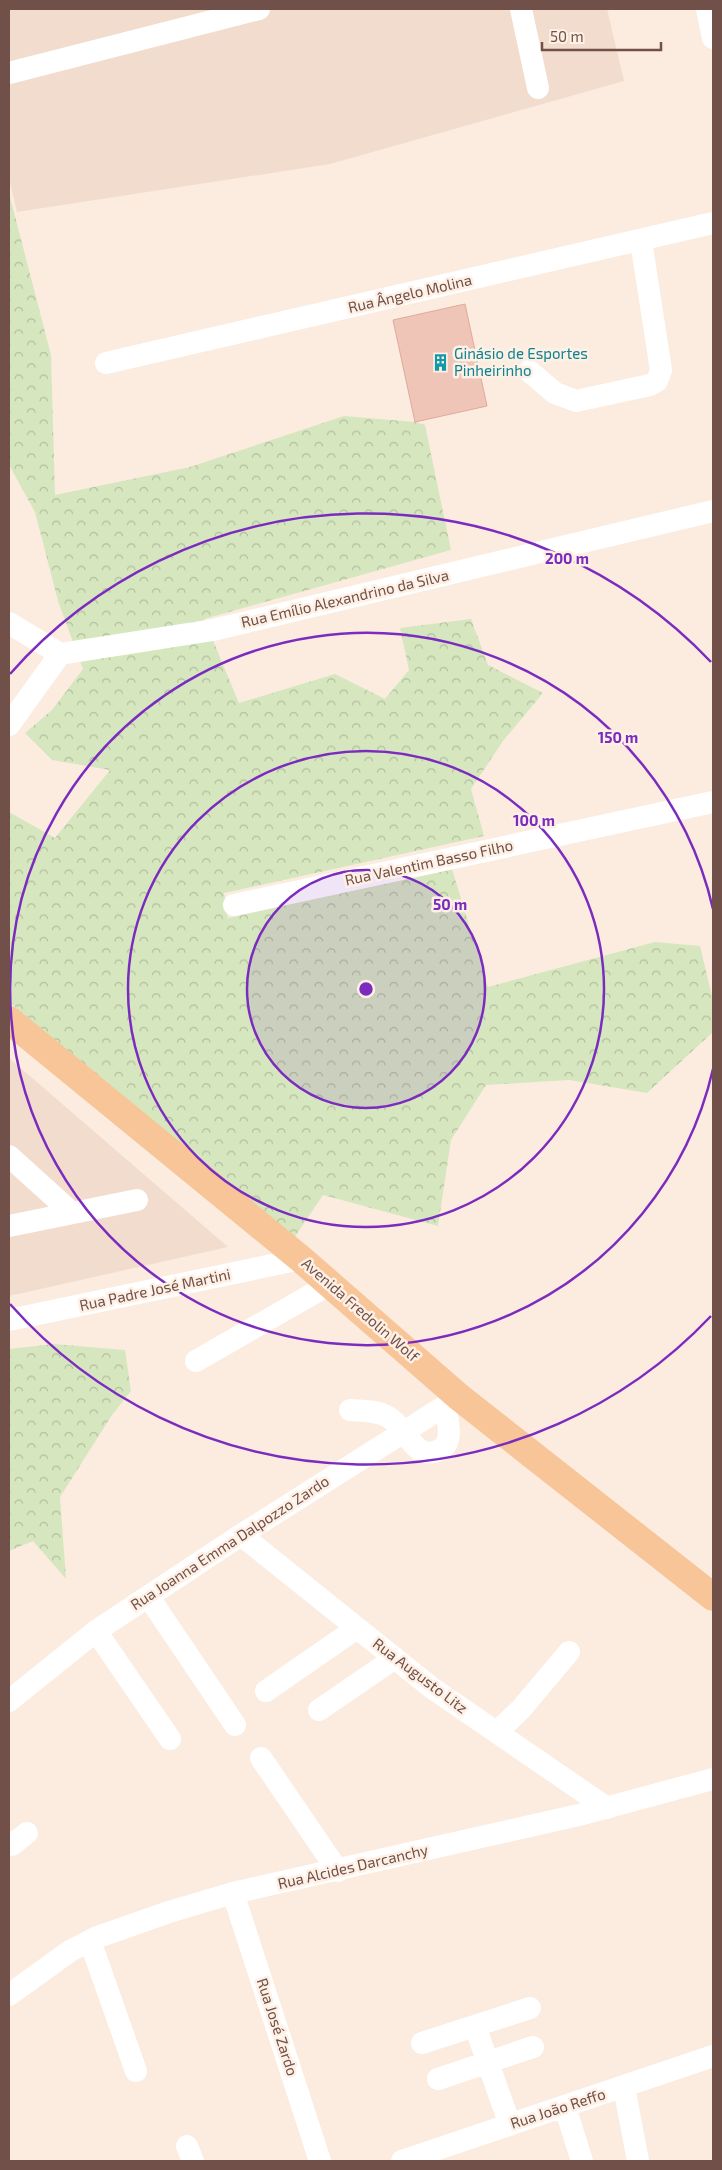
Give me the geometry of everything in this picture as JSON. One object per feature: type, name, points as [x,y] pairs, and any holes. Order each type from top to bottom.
[{"type":"main road","name":"Avenida Fredolin Wolf","points":[[9,1020],[330,1284],[452,1402],[713,1597]]},
{"type":"street","points":[[9,73],[258,9]]},
{"type":"street","points":[[521,9],[538,88]]},
{"type":"street","points":[[707,9],[713,38]]},
{"type":"street","name":"Rua Ângelo Molina","points":[[106,363],[713,223]]},
{"type":"street","points":[[529,371],[556,393],[576,402],[650,385],[657,381],[661,370],[641,241]]},
{"type":"street","name":"Rua Emílio Alexandrino da Silva","points":[[60,654],[214,630],[713,511]]},
{"type":"street","points":[[9,623],[60,654],[9,726]]},
{"type":"street","name":"Rua Valentim Basso Filho","points":[[234,905],[713,802]]},
{"type":"street","points":[[9,1156],[72,1213]]},
{"type":"street","points":[[9,1226],[137,1200]]},
{"type":"street","name":"Rua Padre José Martini","points":[[9,1320],[301,1259]]},
{"type":"street","points":[[196,1361],[330,1284]]},
{"type":"street","points":[[350,1410],[377,1412],[388,1417],[405,1432],[419,1450],[428,1454],[440,1451],[447,1442],[450,1431],[452,1402]]},
{"type":"street","name":"Rua Joanna Emma Dalpozzo Zardo","points":[[9,1701],[96,1631],[241,1535],[452,1402]]},
{"type":"street","name":"Rua Augusto Litz","points":[[241,1535],[432,1688],[608,1808]]},
{"type":"street","points":[[148,1596],[235,1725]]},
{"type":"street","points":[[266,1691],[357,1628]]},
{"type":"street","points":[[96,1631],[170,1739]]},
{"type":"street","points":[[496,1732],[521,1709],[569,1652]]},
{"type":"street","points":[[319,1710],[395,1658]]},
{"type":"street","points":[[262,1758],[338,1871]]},
{"type":"street","name":"Rua Alcides Darcanchy","points":[[9,1996],[70,1951],[90,1941],[170,1912],[233,1893],[338,1871],[608,1808],[713,1779]]},
{"type":"street","name":"Rua José Zardo","points":[[233,1893],[320,2161]]},
{"type":"street","points":[[90,1941],[136,2071]]},
{"type":"street","points":[[422,2043],[530,2008]]},
{"type":"street","points":[[475,2026],[510,2125]]},
{"type":"street","points":[[438,2079],[533,2046]]},
{"type":"street","name":"Rua João Reffo","points":[[402,2161],[713,2056]]},
{"type":"street","points":[[624,2087],[638,2161]]},
{"type":"street","points":[[565,2107],[582,2161]]},
{"type":"shaded area","points":[[9,9],[607,9],[624,81],[330,164],[17,212],[9,178]]},
{"type":"shaded area","points":[[9,1058],[228,1247],[9,1296]]},
{"type":"green space","points":[[9,193],[51,355],[55,495],[190,467],[344,416],[415,422],[425,425],[451,550],[204,619],[239,703],[335,674],[385,699],[409,670],[400,628],[471,619],[488,665],[543,693],[503,741],[471,789],[484,836],[224,893],[228,918],[452,869],[488,987],[655,942],[700,946],[713,1000],[713,1032],[647,1093],[569,1080],[486,1085],[451,1140],[438,1226],[323,1195],[292,1241],[9,1002],[9,812],[55,838],[110,770],[52,760],[25,733],[52,710],[83,669],[58,601],[35,512],[9,465]]},
{"type":"green space","points":[[54,1344],[125,1350],[131,1391],[112,1415],[60,1497],[66,1579],[33,1541],[9,1551],[9,1349]]},
{"type":"building","name":"Ginásio de Esportes Pinheirinho","points":[[465,304],[487,406],[415,422],[393,320]]},
{"type":"place","name":"Ginásio de Esportes Pinheirinho","points":[[440,363]]}]
